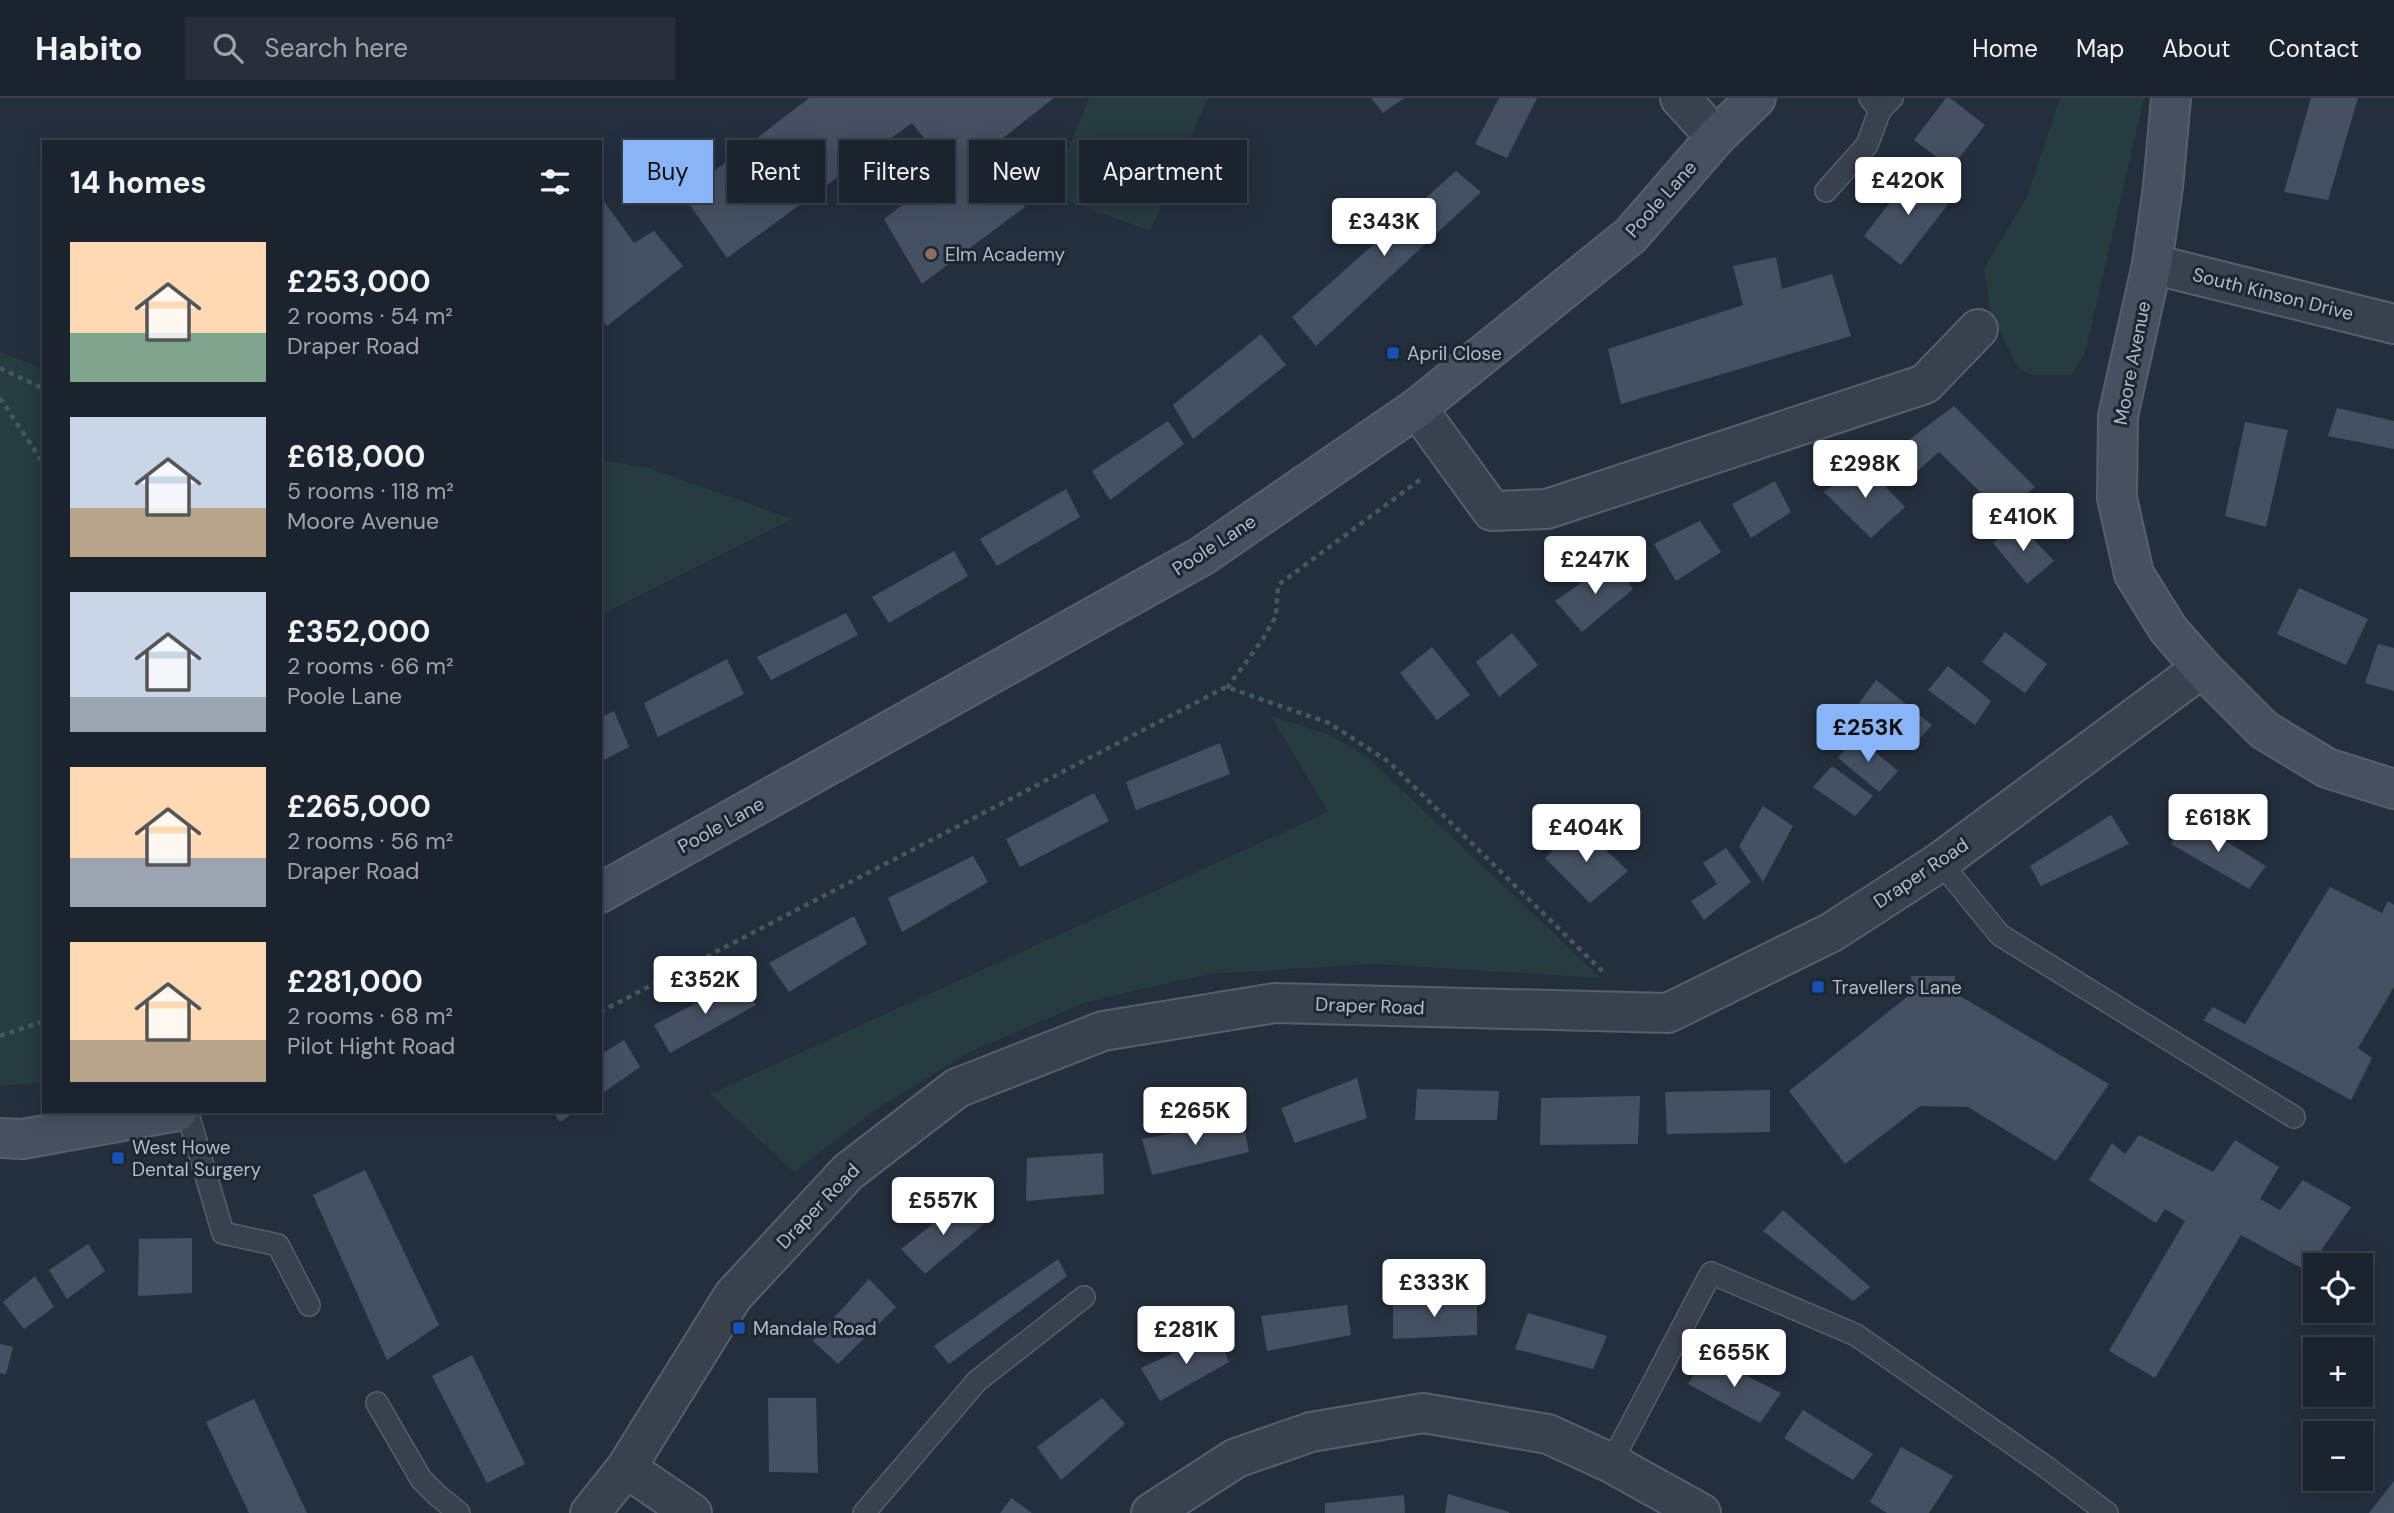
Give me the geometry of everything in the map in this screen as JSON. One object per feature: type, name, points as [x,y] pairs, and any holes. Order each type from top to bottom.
[{"type":"street","points":[[1680,98],[1716,137]]},
{"type":"street","name":"Poole Lane","points":[[602,892],[1202,556],[1417,408],[1631,235],[1716,137],[1756,98]]},
{"type":"street","name":"Moore Avenue","points":[[2171,98],[2163,187],[2152,264],[2118,416],[2117,499],[2134,574],[2168,629],[2263,730],[2327,768],[2394,789]]},
{"type":"street","name":"South Kinson Drive","points":[[2152,264],[2394,324]]},
{"type":"street","points":[[1417,408],[1492,511],[1547,509],[1925,384],[1978,329]]},
{"type":"street","name":"Draper Road","points":[[626,1468],[733,1296],[848,1171],[957,1088],[1103,1031],[1275,1003],[1668,1013],[1832,932],[1940,862],[2202,668]]},
{"type":"street","points":[[0,1138],[23,1139],[167,1113]]},
{"type":"street","points":[[1151,1513],[1236,1458],[1311,1432],[1423,1413],[1548,1434],[1611,1462],[1701,1513]]},
{"type":"street","points":[[590,1513],[626,1468],[692,1513]]},
{"type":"lane","points":[[1826,191],[1867,145],[1881,102]]},
{"type":"lane","points":[[1940,862],[2000,935],[2294,1117]]},
{"type":"lane","points":[[188,1113],[223,1233],[278,1245],[309,1305]]},
{"type":"lane","points":[[1611,1462],[1711,1273],[1856,1335],[2046,1467],[2107,1513]]},
{"type":"lane","points":[[864,1513],[977,1381],[1084,1297]]},
{"type":"lane","points":[[377,1403],[421,1479],[459,1513]]},
{"type":"path","points":[[0,368],[42,388]]},
{"type":"path","points":[[0,398],[42,461]]},
{"type":"path","points":[[602,1011],[1227,688],[1263,639],[1276,616],[1278,585],[1452,457]]},
{"type":"path","points":[[1227,688],[1329,723],[1389,762],[1616,984],[1620,1012]]},
{"type":"path","points":[[0,1036],[42,1022]]},
{"type":"green space","points":[[1089,98],[1208,98],[1190,140],[1079,140],[1079,203],[1162,203],[1150,231],[1065,200],[1065,157]]},
{"type":"green space","points":[[2060,98],[2144,98],[2085,353],[2071,375],[2032,375],[2018,368],[1991,314],[1984,268],[2027,197]]},
{"type":"green space","points":[[0,352],[42,368],[42,1082],[0,1086]]},
{"type":"green space","points":[[602,460],[648,468],[792,519],[602,614]]},
{"type":"green space","points":[[1271,716],[1330,735],[1368,758],[1601,978],[1375,964],[1208,974],[1086,1002],[968,1053],[878,1108],[794,1172],[710,1094],[1328,812]]},
{"type":"building","points":[[809,98],[1054,98],[1000,140],[969,140],[969,203],[1022,203],[1025,207],[922,284],[884,219],[905,203],[955,203],[955,140],[926,140],[912,123],[889,140],[839,140],[839,176],[825,186],[825,140],[754,140]]},
{"type":"building","points":[[1371,98],[1404,98],[1383,113]]},
{"type":"building","points":[[1499,98],[1537,98],[1507,158],[1475,144]]},
{"type":"building","points":[[1946,98],[1950,98],[1985,125],[1951,168],[1914,140]]},
{"type":"building","points":[[2311,98],[2358,98],[2328,200],[2284,192]]},
{"type":"building","points":[[727,161],[727,203],[802,203],[727,258],[689,203],[713,203],[713,172]]},
{"type":"building","points":[[1915,170],[1952,199],[1901,265],[1864,236]]},
{"type":"building","points":[[1456,171],[1481,192],[1316,346],[1292,317]]},
{"type":"building","points":[[602,199],[634,243],[654,231],[683,266],[607,326],[602,320]]},
{"type":"building","points":[[1776,257],[1782,289],[1832,274],[1851,336],[1621,404],[1608,349],[1743,305],[1733,266]]},
{"type":"building","points":[[1261,334],[1286,365],[1193,439],[1173,405]]},
{"type":"building","points":[[1954,406],[2035,487],[2003,514],[1939,452],[1907,480],[1886,457]]},
{"type":"building","points":[[2337,408],[2394,421],[2394,449],[2328,436]]},
{"type":"building","points":[[1168,421],[1184,444],[1110,500],[1092,471]]},
{"type":"building","points":[[2245,422],[2288,430],[2266,527],[2225,516]]},
{"type":"building","points":[[1863,463],[1905,507],[1871,538],[1824,492]]},
{"type":"building","points":[[1775,481],[1791,512],[1751,538],[1732,504]]},
{"type":"building","points":[[1066,489],[1080,517],[997,566],[980,539]]},
{"type":"building","points":[[1700,521],[1721,552],[1676,581],[1654,544]]},
{"type":"building","points":[[2016,521],[2054,561],[2027,584],[1993,543]]},
{"type":"building","points":[[954,551],[968,576],[889,623],[872,597]]},
{"type":"building","points":[[1613,561],[1633,589],[1582,632],[1555,601]]},
{"type":"building","points":[[2299,588],[2368,619],[2346,665],[2277,634]]},
{"type":"building","points":[[846,613],[858,635],[771,680],[757,657]]},
{"type":"building","points":[[2005,632],[2047,664],[2025,693],[1982,662]]},
{"type":"building","points":[[1512,633],[1538,665],[1499,697],[1476,662]]},
{"type":"building","points":[[2378,644],[2394,648],[2394,691],[2365,683]]},
{"type":"building","points":[[1432,647],[1470,695],[1437,720],[1400,673]]},
{"type":"building","points":[[727,659],[744,694],[658,737],[644,703]]},
{"type":"building","points":[[1948,666],[1991,701],[1975,725],[1928,690]]},
{"type":"building","points":[[1876,680],[1932,725],[1909,750],[1854,710]]},
{"type":"building","points":[[614,711],[629,747],[602,761],[602,717]]},
{"type":"building","points":[[1855,735],[1898,771],[1879,792],[1838,758]]},
{"type":"building","points":[[1220,743],[1230,774],[1136,810],[1126,782]]},
{"type":"building","points":[[1832,766],[1873,796],[1855,816],[1813,787]]},
{"type":"building","points":[[1094,793],[1109,821],[1020,867],[1006,839]]},
{"type":"building","points":[[1763,806],[1793,826],[1763,882],[1739,846]]},
{"type":"building","points":[[2111,815],[2129,844],[2041,886],[2030,866]]},
{"type":"building","points":[[2188,818],[2266,866],[2249,889],[2171,844]]},
{"type":"building","points":[[1579,824],[1628,871],[1590,903],[1545,858]]},
{"type":"building","points":[[1726,848],[1751,882],[1704,920],[1691,901],[1717,884],[1703,863]]},
{"type":"building","points":[[973,856],[988,882],[902,932],[888,898]]},
{"type":"building","points":[[2330,887],[2382,913],[2388,901],[2394,905],[2394,987],[2358,1048],[2372,1058],[2351,1100],[2203,1020],[2213,1007],[2245,1024]]},
{"type":"building","points":[[854,916],[867,944],[789,992],[769,963]]},
{"type":"building","points":[[1911,976],[1955,976],[1955,993],[2109,1084],[2056,1161],[1968,1107],[1920,1106],[1845,1164],[1789,1091],[1912,993]]},
{"type":"building","points":[[742,979],[756,1005],[670,1053],[654,1025]]},
{"type":"building","points":[[624,1040],[640,1067],[602,1094],[602,1054]]},
{"type":"building","points":[[1357,1078],[1367,1118],[1295,1143],[1281,1108]]},
{"type":"building","points":[[1417,1089],[1499,1091],[1497,1120],[1415,1120]]},
{"type":"building","points":[[1770,1090],[1770,1132],[1667,1134],[1665,1092]]},
{"type":"building","points":[[1640,1096],[1638,1144],[1540,1145],[1541,1098]]},
{"type":"building","points":[[553,1113],[573,1113],[560,1122]]},
{"type":"building","points":[[1243,1120],[1249,1152],[1152,1175],[1142,1139]]},
{"type":"building","points":[[2139,1135],[2213,1172],[2235,1140],[2279,1167],[2260,1199],[2280,1210],[2303,1180],[2351,1207],[2319,1253],[2303,1253],[2303,1269],[2241,1235],[2155,1378],[2109,1351],[2185,1221],[2165,1209],[2156,1223],[2089,1180],[2112,1143],[2125,1154]]},
{"type":"building","points":[[1103,1153],[1104,1194],[1026,1201],[1027,1158]]},
{"type":"building","points":[[365,1170],[439,1325],[387,1360],[313,1195]]},
{"type":"building","points":[[963,1200],[984,1224],[925,1274],[901,1249]]},
{"type":"building","points":[[1783,1210],[1870,1287],[1853,1301],[1763,1231]]},
{"type":"building","points":[[192,1238],[192,1293],[138,1296],[139,1239]]},
{"type":"building","points":[[88,1244],[105,1271],[67,1299],[49,1270]]},
{"type":"building","points":[[1058,1259],[1067,1276],[949,1364],[934,1346]]},
{"type":"building","points":[[35,1276],[54,1307],[24,1329],[3,1302]]},
{"type":"building","points":[[869,1279],[896,1307],[838,1364],[813,1341]]},
{"type":"building","points":[[1477,1301],[1477,1335],[1393,1339],[1393,1302]]},
{"type":"building","points":[[1347,1305],[1351,1335],[1267,1351],[1261,1316]]},
{"type":"building","points":[[1528,1313],[1607,1336],[1593,1369],[1515,1349]]},
{"type":"building","points":[[1217,1333],[1229,1362],[1160,1401],[1141,1368]]},
{"type":"building","points":[[0,1344],[13,1347],[6,1374],[0,1373]]},
{"type":"building","points":[[472,1355],[525,1464],[487,1483],[432,1376]]},
{"type":"building","points":[[1705,1355],[1781,1393],[1760,1423],[1688,1384]]},
{"type":"building","points":[[768,1398],[816,1398],[818,1473],[769,1472]]},
{"type":"building","points":[[1102,1398],[1125,1424],[1061,1480],[1037,1447]]},
{"type":"building","points":[[254,1399],[307,1513],[249,1513],[206,1422]]},
{"type":"building","points":[[1803,1410],[1873,1454],[1853,1480],[1784,1438]]},
{"type":"building","points":[[1901,1447],[1953,1476],[1929,1513],[1887,1513],[1870,1502]]},
{"type":"building","points":[[2394,1481],[2394,1513],[2369,1513]]},
{"type":"building","points":[[1448,1494],[1509,1512],[1509,1513],[1445,1513]]},
{"type":"building","points":[[1404,1495],[1405,1513],[1325,1513],[1325,1503]]},
{"type":"building","points":[[1011,1498],[1032,1513],[1000,1513]]},
{"type":"place","name":"Elm Academy","points":[[931,254]]},
{"type":"place","name":"April Close","points":[[1393,353]]},
{"type":"place","name":"Travellers Lane","points":[[1818,987]]},
{"type":"place","name":"West Howe Dental Surgery","points":[[118,1158]]},
{"type":"place","name":"Mandale Road","points":[[739,1328]]}]
